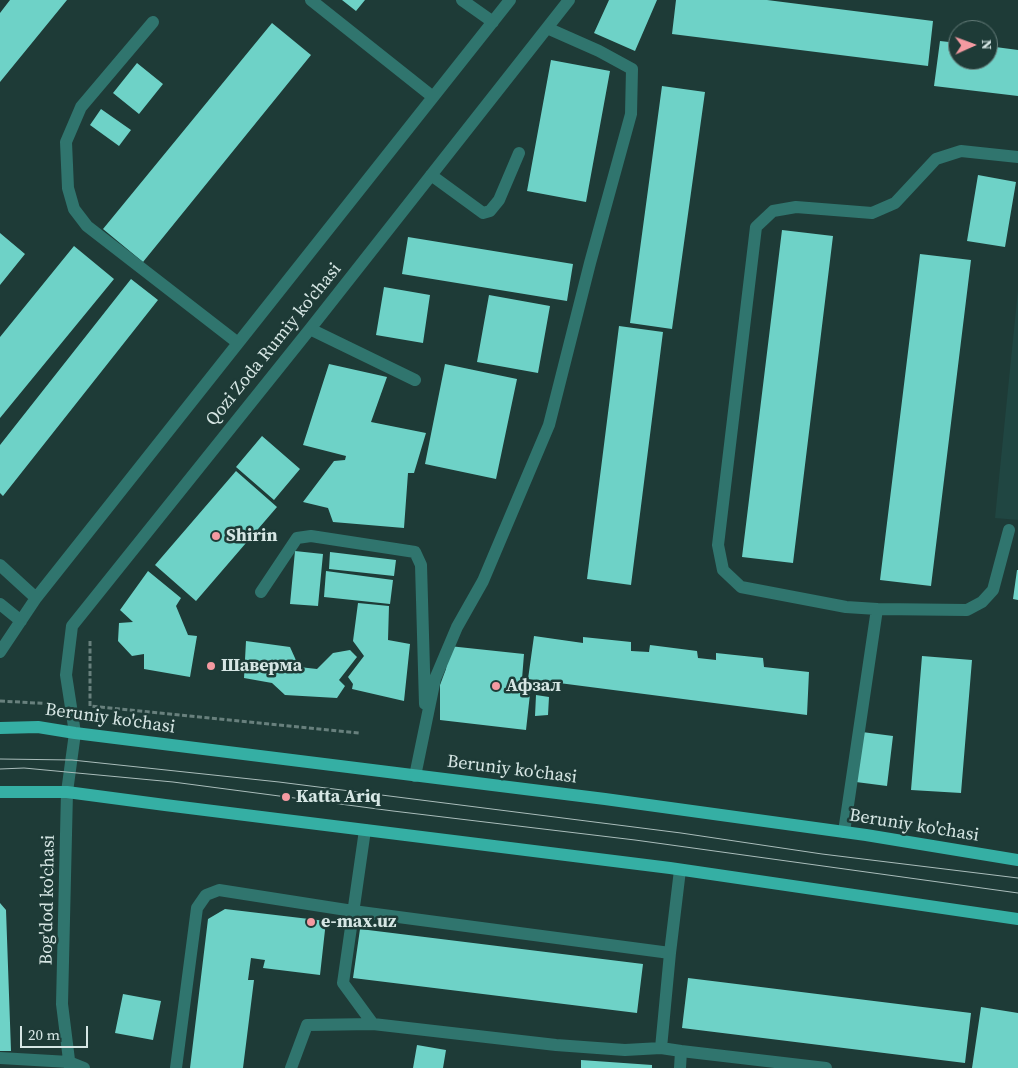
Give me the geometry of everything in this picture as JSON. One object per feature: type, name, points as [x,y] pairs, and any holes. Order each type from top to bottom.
[{"type":"main road","name":"Beruniy ko'chasi","points":[[0,728],[38,726],[75,733],[615,801],[844,832],[1018,860]]},
{"type":"main road","points":[[0,792],[67,792],[680,870],[1018,919]]},
{"type":"street","points":[[311,0],[433,97]]},
{"type":"street","points":[[462,0],[493,22]]},
{"type":"street","name":"Qozi Zoda Rumiy ko'chasi","points":[[0,652],[36,598],[510,0]]},
{"type":"street","name":"Qozi Zoda Rumiy ko'chasi","points":[[75,733],[66,675],[72,626],[310,329],[569,0]]},
{"type":"street","points":[[153,22],[81,107],[66,142],[68,188],[74,209],[87,226],[238,343]]},
{"type":"street","points":[[415,776],[439,670],[457,627],[483,582],[549,425],[590,263],[631,114],[632,69],[599,51],[547,28]]},
{"type":"street","points":[[1009,530],[993,590],[982,602],[967,610],[877,609],[846,606],[741,587],[723,570],[718,544],[756,227],[774,211],[796,207],[872,213],[895,203],[936,159],[961,151],[1018,157]]},
{"type":"street","points":[[431,175],[483,213],[490,211],[499,200],[518,152]]},
{"type":"street","points":[[310,329],[415,380]]},
{"type":"street","points":[[261,592],[297,538],[311,536],[415,552],[421,565],[426,726]]},
{"type":"street","points":[[0,565],[36,598]]},
{"type":"street","points":[[0,604],[21,621]]},
{"type":"street","points":[[844,832],[877,609]]},
{"type":"street","name":"Bog'dod ko'chasi","points":[[69,1065],[62,1004],[67,792],[75,733]]},
{"type":"street","points":[[365,830],[343,983],[374,1024]]},
{"type":"street","points":[[661,1048],[680,870]]},
{"type":"street","points":[[176,1068],[197,908],[206,896],[218,890],[353,911],[670,953]]},
{"type":"street","points":[[291,1068],[307,1025],[374,1024],[556,1045],[625,1050],[661,1048],[826,1068]]},
{"type":"street","points":[[680,1068],[682,1051]]},
{"type":"street","points":[[0,1058],[84,1068]]},
{"type":"path","points":[[90,638],[90,706],[359,733]]},
{"type":"path","points":[[0,701],[71,705]]},
{"type":"shaded area","points":[[1018,290],[1018,520],[995,518]]},
{"type":"building","points":[[10,0],[67,0],[0,82],[0,13]]},
{"type":"building","points":[[342,0],[365,0],[356,11]]},
{"type":"building","points":[[609,0],[657,0],[635,51],[594,33]]},
{"type":"building","points":[[676,0],[767,0],[933,21],[928,66],[672,34]]},
{"type":"building","points":[[272,23],[311,55],[143,262],[103,229]]},
{"type":"building","points":[[940,41],[948,42],[948,70],[998,70],[998,47],[1018,50],[1018,96],[934,86]]},
{"type":"building","points":[[551,60],[610,71],[586,202],[527,191]]},
{"type":"building","points":[[137,63],[163,84],[139,114],[113,93]]},
{"type":"building","points":[[662,86],[705,92],[672,329],[630,323]]},
{"type":"building","points":[[101,109],[131,130],[119,146],[90,125]]},
{"type":"building","points":[[978,175],[1016,182],[1005,247],[967,241]]},
{"type":"building","points":[[782,230],[833,236],[793,563],[742,557]]},
{"type":"building","points":[[0,233],[25,254],[0,285]]},
{"type":"building","points":[[408,237],[573,264],[567,301],[402,274]]},
{"type":"building","points":[[74,246],[114,279],[0,418],[0,337]]},
{"type":"building","points":[[920,254],[971,260],[931,586],[880,580]]},
{"type":"building","points":[[131,279],[158,300],[3,496],[0,493],[0,445]]},
{"type":"building","points":[[384,287],[430,295],[423,343],[376,335]]},
{"type":"building","points":[[489,295],[550,306],[538,373],[477,362]]},
{"type":"building","points":[[619,326],[663,332],[631,585],[587,579]]},
{"type":"building","points":[[329,364],[387,377],[371,422],[426,433],[414,473],[408,473],[404,528],[333,522],[328,508],[303,502],[334,461],[345,460],[346,456],[303,445]]},
{"type":"building","points":[[445,364],[517,379],[496,479],[425,464]]},
{"type":"building","points":[[262,436],[300,469],[274,500],[236,467]]},
{"type":"building","name":"Shirin","points":[[236,471],[277,507],[196,601],[155,565]]},
{"type":"building","points":[[295,551],[323,554],[318,606],[290,604]]},
{"type":"building","points":[[330,552],[396,560],[394,576],[329,569]]},
{"type":"building","points":[[1018,570],[1018,600],[1013,599]]},
{"type":"building","points":[[148,571],[181,598],[176,606],[188,635],[197,636],[190,677],[144,669],[144,654],[132,656],[118,641],[119,623],[133,622],[120,610]]},
{"type":"building","points":[[326,571],[393,580],[390,604],[324,597]]},
{"type":"building","points":[[358,603],[389,606],[388,640],[410,644],[404,701],[352,689],[353,684],[348,677],[364,656],[353,641]]},
{"type":"building","points":[[534,636],[583,643],[583,637],[631,642],[631,651],[649,652],[650,645],[697,651],[698,658],[716,660],[716,653],[763,658],[764,667],[809,672],[807,715],[528,679]]},
{"type":"building","points":[[246,641],[290,647],[299,667],[317,669],[333,653],[350,650],[357,657],[339,680],[345,686],[337,698],[285,695],[272,683],[244,678]]},
{"type":"building","points":[[449,646],[524,654],[522,679],[531,685],[526,730],[440,720],[440,685],[446,669]]},
{"type":"building","points":[[922,656],[972,660],[961,793],[911,790]]},
{"type":"building","points":[[536,695],[549,697],[548,715],[535,716]]},
{"type":"building","points":[[862,732],[893,736],[887,786],[856,782]]},
{"type":"building","points":[[0,903],[6,910],[11,1051],[0,1051]]},
{"type":"building","points":[[225,909],[326,921],[320,975],[263,968],[265,960],[251,958],[248,980],[254,980],[243,1068],[190,1068],[208,919]]},
{"type":"building","points":[[360,929],[643,964],[637,1013],[353,978]]},
{"type":"building","points":[[688,978],[971,1013],[965,1063],[682,1028]]},
{"type":"building","points":[[123,994],[161,1001],[153,1040],[115,1033]]},
{"type":"building","points":[[981,1007],[1018,1013],[1018,1068],[972,1068]]},
{"type":"building","points":[[417,1045],[446,1050],[443,1068],[413,1068]]},
{"type":"building","points":[[581,1060],[652,1065],[652,1068],[581,1068]]},
{"type":"tram line","points":[[0,759],[72,760],[279,782],[1018,878]]},
{"type":"tram line","points":[[0,769],[24,768],[173,782],[635,840],[1018,893]]},
{"type":"place","name":"Shirin","points":[[216,536]]},
{"type":"place","name":"Шаверма","points":[[211,666]]},
{"type":"place","name":"Афзал","points":[[496,686]]},
{"type":"place","name":"Katta Ariq","points":[[286,797]]},
{"type":"place","name":"e-max.uz","points":[[311,922]]}]
